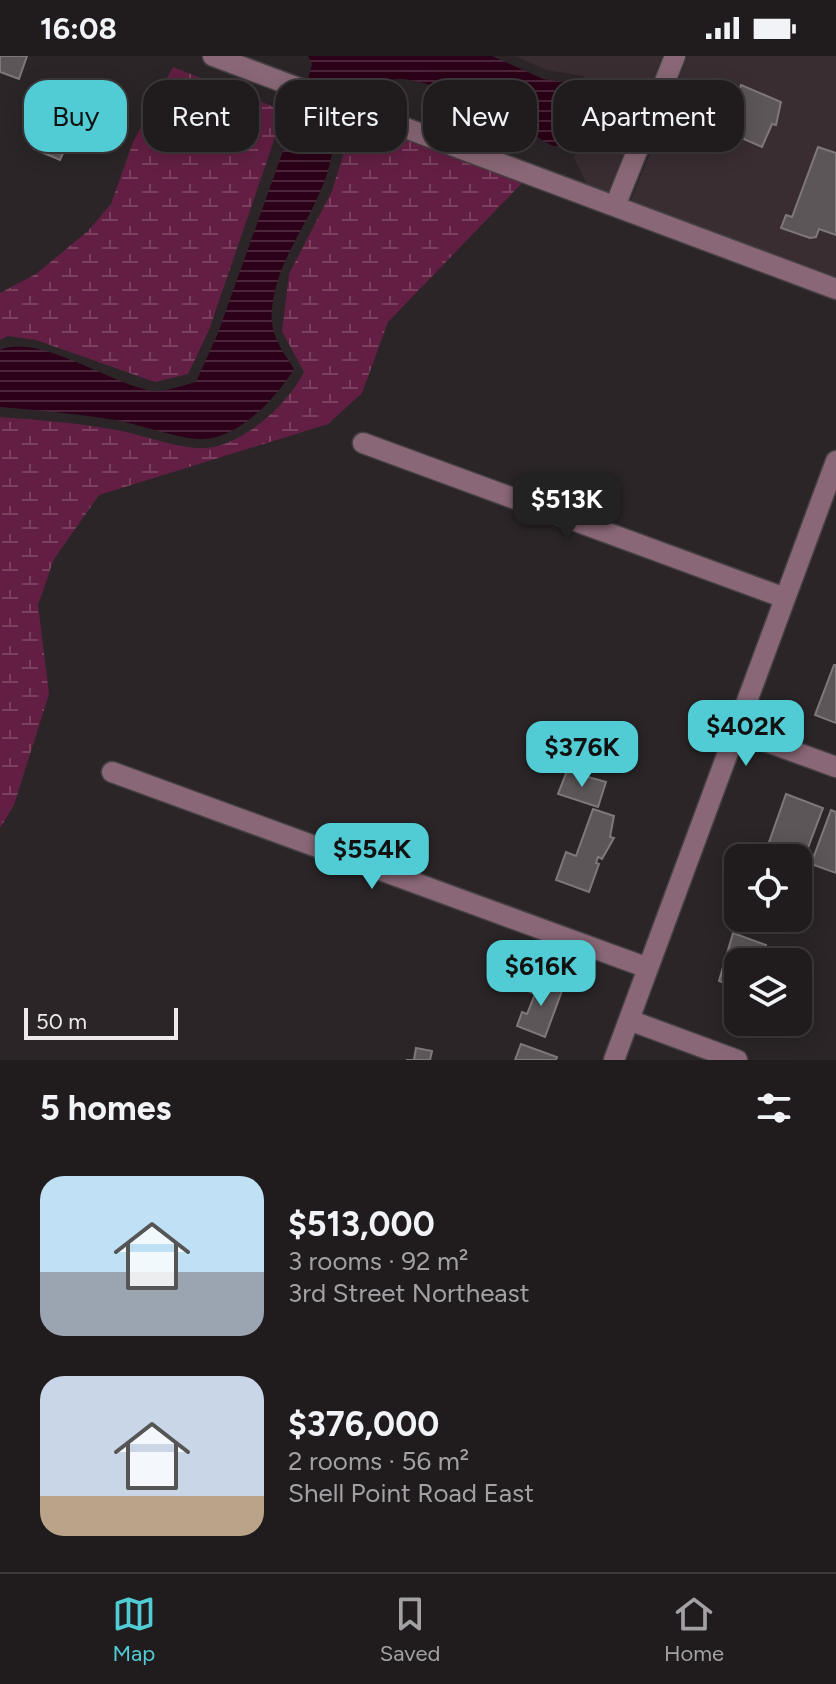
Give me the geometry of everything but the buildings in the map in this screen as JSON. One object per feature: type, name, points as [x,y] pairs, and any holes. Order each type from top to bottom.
[{"type":"street","points":[[213,56],[836,289]]},
{"type":"street","points":[[615,206],[675,56]]},
{"type":"street","points":[[363,443],[785,598]]},
{"type":"street","points":[[614,1060],[836,461]]},
{"type":"street","points":[[737,731],[836,767]]},
{"type":"street","points":[[112,772],[648,968]]},
{"type":"street","points":[[629,1020],[737,1060]]},
{"type":"shaded area","points":[[308,56],[492,56],[553,81],[553,146],[537,137],[537,80],[423,80],[423,83],[406,79],[308,80],[312,64]]},
{"type":"shaded area","points":[[515,56],[662,56],[652,80],[590,80],[546,70]]},
{"type":"shaded area","points":[[688,56],[836,56],[836,278],[631,201],[650,152],[744,152],[744,80],[679,80]]},
{"type":"shaded area","points":[[283,152],[333,152],[323,185],[286,260],[275,291],[272,308],[274,333],[294,369],[268,403],[244,423],[218,436],[196,439],[115,420],[0,407],[0,350],[35,348],[153,391],[196,382],[218,333]]},
{"type":"shaded area","points":[[583,152],[624,152],[608,192],[587,184],[573,156]]},
{"type":"green space","points":[[173,67],[206,80],[166,80]]},
{"type":"green space","points":[[259,101],[275,107],[275,137],[209,330],[188,374],[155,382],[36,340],[8,336],[0,340],[0,293],[36,274],[88,231],[111,204],[143,123],[143,152],[259,152]]},
{"type":"green space","points":[[407,140],[423,146],[423,152],[439,152],[522,183],[388,322],[362,393],[328,424],[99,495],[54,559],[38,605],[49,694],[14,805],[0,828],[0,417],[102,428],[196,448],[220,445],[249,431],[276,409],[304,372],[282,331],[289,274],[332,191],[344,152],[407,152]]}]
